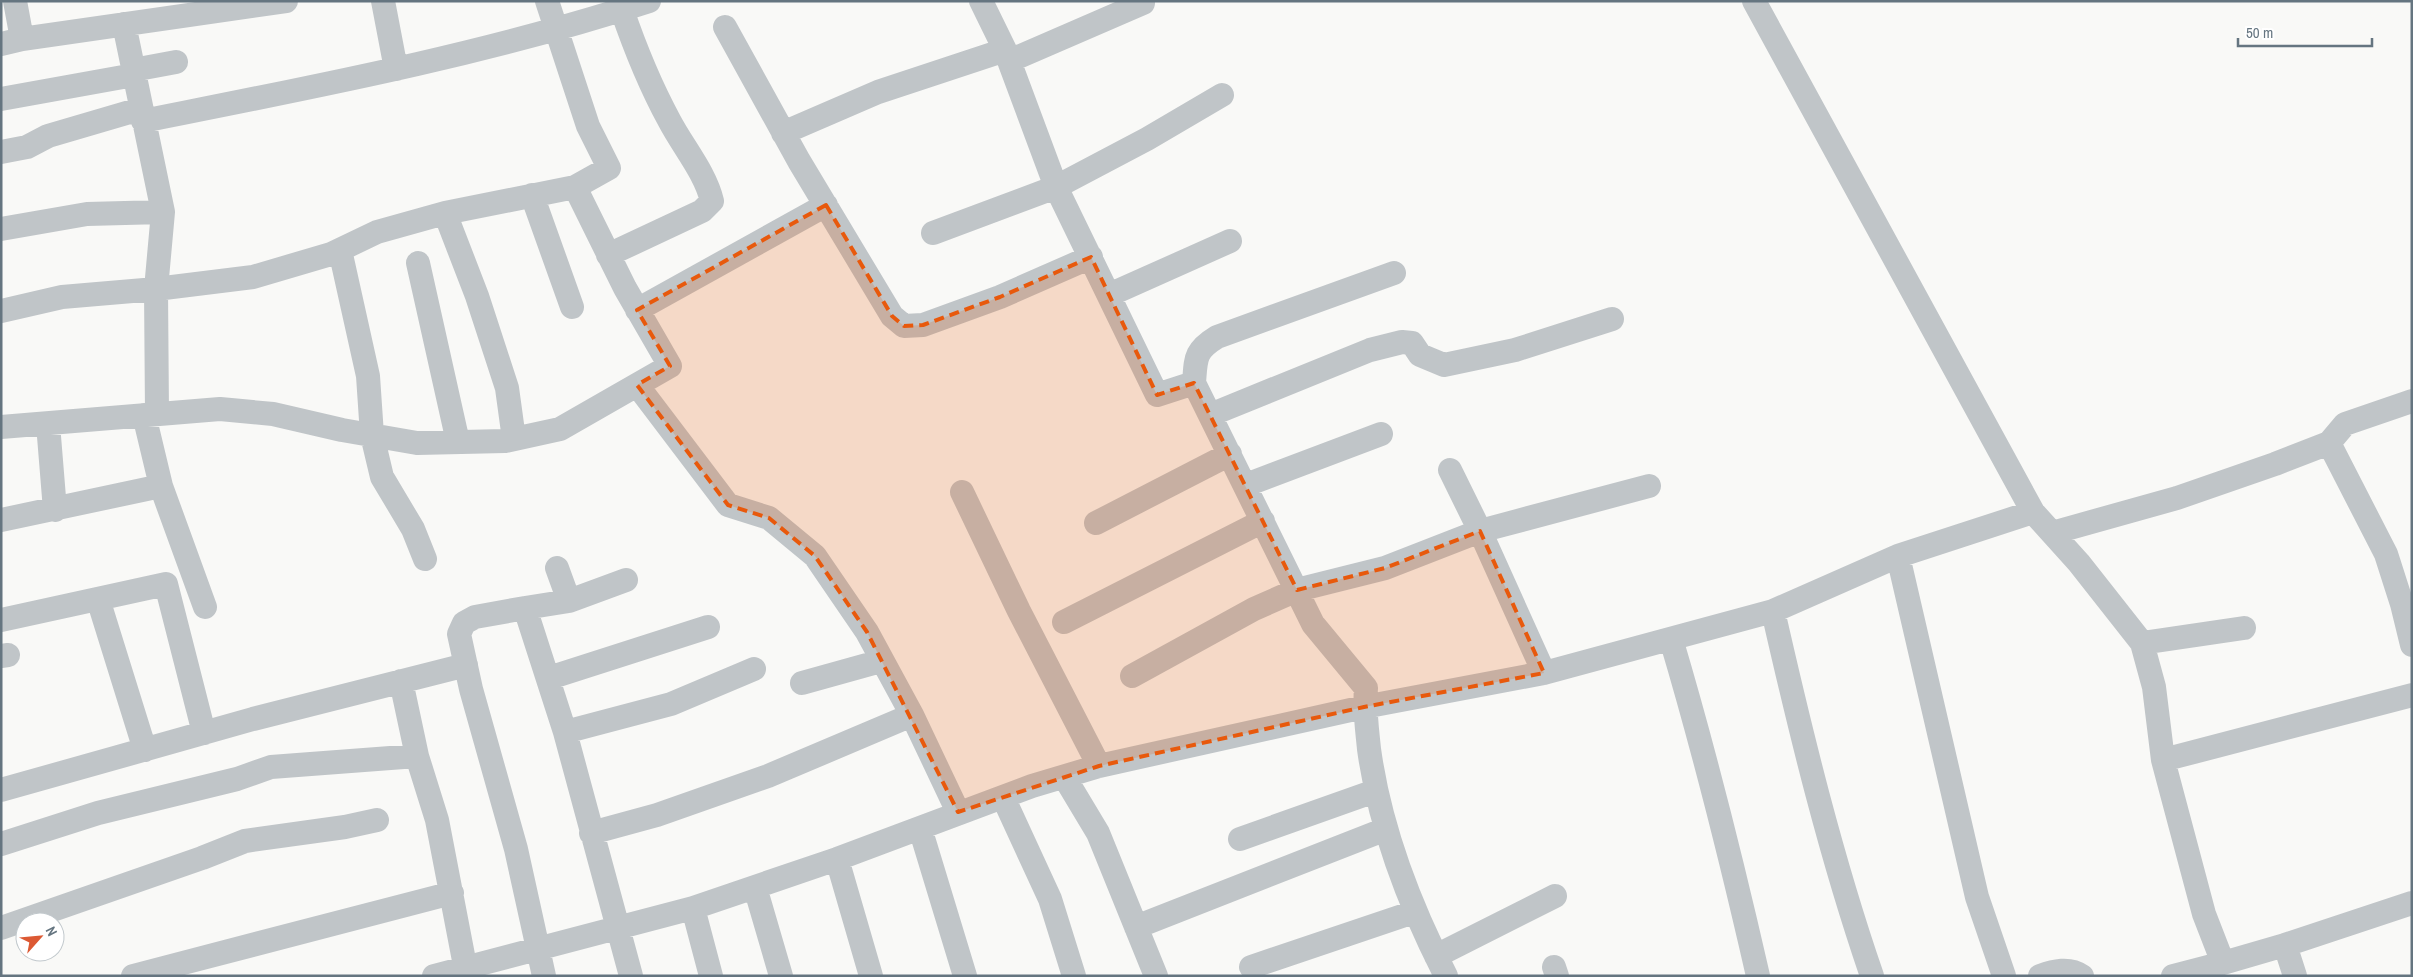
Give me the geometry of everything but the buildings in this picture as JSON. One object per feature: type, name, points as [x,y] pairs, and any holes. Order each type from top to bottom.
[{"type":"street","points":[[15,1],[12,42],[124,24],[160,10],[286,1]]},
{"type":"street","points":[[383,1],[396,69]]},
{"type":"street","points":[[1,310],[62,297],[156,289],[253,277],[340,250],[377,232],[445,213],[575,187],[609,168],[588,126],[547,1]]},
{"type":"street","points":[[1,152],[27,146],[48,136],[142,115],[448,59],[557,31],[649,1]]},
{"type":"street","points":[[981,1],[1007,56],[1056,186],[1156,395],[1194,383]]},
{"type":"street","points":[[1754,1],[2033,512],[2079,563],[2142,644],[2154,687],[2163,760],[2204,914],[2224,962]]},
{"type":"street","points":[[783,132],[878,92],[1007,56],[1143,3]]},
{"type":"street","points":[[608,255],[702,211],[712,201],[709,187],[669,120],[635,49],[622,10]]},
{"type":"street","points":[[124,24],[163,212],[156,289],[150,414],[161,486],[202,597],[168,593]]},
{"type":"street","points":[[725,27],[783,132],[892,316],[904,326],[923,326],[974,307],[1091,257]]},
{"type":"street","points":[[1,99],[133,73],[176,62]]},
{"type":"street","points":[[933,233],[1056,186],[1147,140],[1222,95]]},
{"type":"street","points":[[1,427],[220,409],[273,414],[417,443],[514,439],[560,429],[670,366],[637,310],[575,187]]},
{"type":"street","points":[[532,195],[572,307]]},
{"type":"street","points":[[637,310],[826,205]]},
{"type":"street","points":[[1,229],[86,214],[163,212]]},
{"type":"street","points":[[445,213],[477,296],[507,388],[514,439]]},
{"type":"street","points":[[1109,295],[1230,241]]},
{"type":"street","points":[[340,250],[368,376],[372,435],[382,477],[413,529],[425,559]]},
{"type":"street","points":[[418,263],[458,442]]},
{"type":"street","points":[[1394,273],[1217,337],[1197,353],[1194,383],[1264,521],[1313,624],[1366,688],[1364,707],[1375,791],[1414,912],[1439,970],[1555,896]]},
{"type":"street","points":[[1210,416],[1370,350],[1402,342],[1412,343],[1420,355],[1444,365],[1516,350],[1612,319]]},
{"type":"street","points":[[637,385],[728,505],[769,518],[815,556],[867,632],[912,715],[958,812]]},
{"type":"street","points":[[2052,533],[2177,498],[2329,443],[2345,424],[2412,401]]},
{"type":"street","points":[[48,424],[55,510]]},
{"type":"street","points":[[1246,485],[1381,434]]},
{"type":"street","points":[[2329,443],[2386,554],[2402,604],[2412,645]]},
{"type":"street","points":[[1096,523],[1230,454]]},
{"type":"street","points":[[1450,470],[1480,531],[1544,674]]},
{"type":"street","points":[[1,520],[161,486]]},
{"type":"street","points":[[1132,676],[1254,609],[1297,590],[1385,568],[1480,531],[1649,486]]},
{"type":"street","points":[[962,492],[1018,610],[1099,766]]},
{"type":"street","points":[[434,976],[466,971],[536,949],[693,908],[837,859],[958,812],[1099,766],[1364,707],[1544,674],[1772,612],[1898,556],[2033,512]]},
{"type":"street","points":[[1064,622],[1264,521]]},
{"type":"street","points":[[1898,556],[1977,897],[2004,976]]},
{"type":"street","points":[[556,568],[569,601]]},
{"type":"street","points":[[544,976],[536,949],[516,849],[459,634],[464,623],[475,618],[569,601],[626,580]]},
{"type":"street","points":[[1,620],[166,584],[204,733]]},
{"type":"street","points":[[98,599],[145,750]]},
{"type":"street","points":[[525,608],[565,732],[631,976]]},
{"type":"street","points":[[1772,612],[1815,782],[1858,936],[1872,976]]},
{"type":"street","points":[[548,678],[708,627]]},
{"type":"street","points":[[2142,644],[2244,628]]},
{"type":"street","points":[[1670,639],[1703,746],[1758,976]]},
{"type":"street","points":[[802,683],[881,660]]},
{"type":"street","points":[[1,790],[204,733],[466,665]]},
{"type":"street","points":[[565,732],[671,704],[754,669]]},
{"type":"street","points":[[401,681],[417,756],[437,820],[466,971]]},
{"type":"street","points":[[2163,760],[2412,695]]},
{"type":"street","points":[[591,833],[658,815],[768,776],[912,715]]},
{"type":"street","points":[[1,844],[98,814],[237,779],[271,767],[417,756]]},
{"type":"street","points":[[1065,778],[1098,833],[1123,889],[1156,976]]},
{"type":"street","points":[[1240,838],[1375,791]]},
{"type":"street","points":[[1003,797],[1050,899],[1074,976]]},
{"type":"street","points":[[1,928],[202,858],[245,841],[344,828],[377,820]]},
{"type":"street","points":[[920,828],[965,976]]},
{"type":"street","points":[[1136,927],[1386,829]]},
{"type":"street","points":[[837,859],[871,976]]},
{"type":"street","points":[[755,887],[781,976]]},
{"type":"street","points":[[133,976],[452,893]]},
{"type":"street","points":[[2173,976],[2285,945],[2412,902]]},
{"type":"street","points":[[693,908],[712,976]]},
{"type":"street","points":[[1251,967],[1414,912]]},
{"type":"street","points":[[2285,945],[2294,976]]},
{"type":"street","points":[[2040,976],[2059,970],[2076,972],[2082,976]]},
{"type":"highlighted area","points":[[826,205],[892,316],[904,326],[923,325],[1000,297],[1091,257],[1157,395],[1194,383],[1297,590],[1385,568],[1480,531],[1544,673],[1364,707],[1099,766],[958,812],[867,632],[815,556],[769,518],[728,505],[637,385],[670,366],[637,310]]}]
